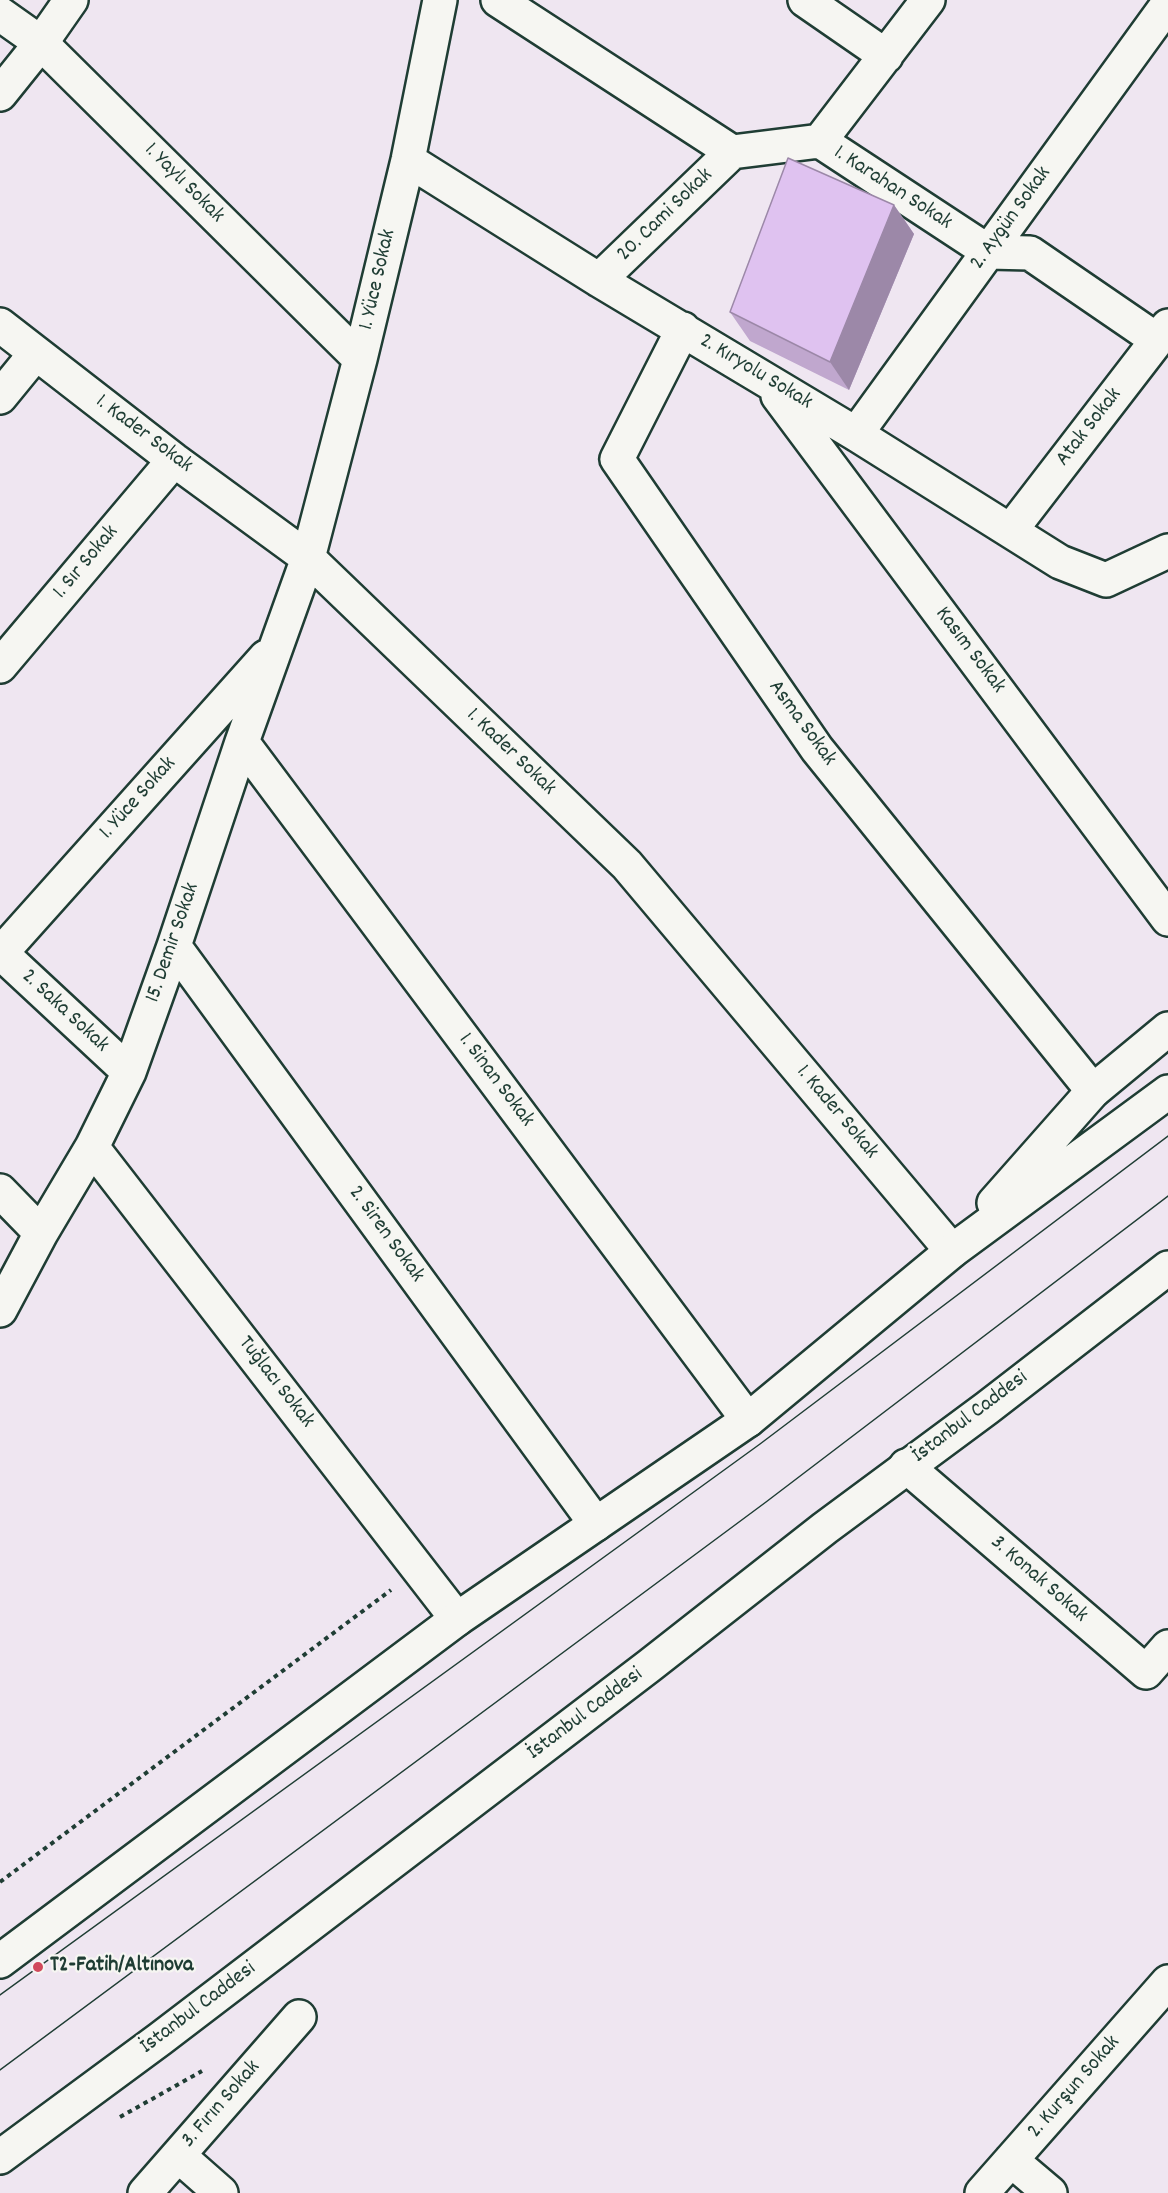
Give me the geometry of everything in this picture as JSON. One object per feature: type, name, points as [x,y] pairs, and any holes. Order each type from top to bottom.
[{"type":"main road","points":[[0,94],[70,0]]},
{"type":"main road","name":"1. Yüce Sokak","points":[[308,558],[360,359],[408,160],[440,0]]},
{"type":"main road","points":[[498,0],[732,152]]},
{"type":"main road","points":[[805,0],[886,56]]},
{"type":"main road","points":[[820,141],[928,0]]},
{"type":"main road","name":"2. Aygün Sokak","points":[[856,434],[1168,4]]},
{"type":"main road","name":"1. Yaylı Sokak","points":[[0,14],[40,43],[360,359]]},
{"type":"main road","name":"1. Karahan Sokak","points":[[732,152],[820,141],[989,252]]},
{"type":"main road","name":"20. Cami Sokak","points":[[599,280],[732,152]]},
{"type":"main road","name":"2. Kıryolu Sokak","points":[[408,160],[599,280],[856,434],[1060,562],[1106,580],[1168,551]]},
{"type":"main road","points":[[989,252],[1030,253],[1163,333]]},
{"type":"main road","name":"1. Kader Sokak","points":[[0,325],[174,460],[308,558],[627,865],[952,1251]]},
{"type":"main road","name":"Asma Sokak","points":[[683,329],[616,459],[817,748],[1093,1091]]},
{"type":"main road","name":"Atak Sokak","points":[[1011,530],[1163,333]]},
{"type":"main road","points":[[0,397],[36,353]]},
{"type":"main road","name":"Kasım Sokak","points":[[769,383],[1168,918]]},
{"type":"main road","name":"1. Sır Sokak","points":[[0,666],[174,460]]},
{"type":"main road","name":"15. Demir Sokak","points":[[0,1310],[41,1233],[92,1147],[129,1072],[242,742],[308,558]]},
{"type":"main road","name":"1. Yüce Sokak","points":[[1,953],[277,644]]},
{"type":"main road","name":"1. Sinan Sokak","points":[[242,742],[748,1420]]},
{"type":"main road","name":"2. Siren Sokak","points":[[174,946],[596,1524]]},
{"type":"main road","name":"2. Saka Sokak","points":[[1,953],[129,1072]]},
{"type":"main road","points":[[952,1251],[1093,1091],[1168,1029]]},
{"type":"main road","points":[[0,1961],[458,1619],[748,1420],[952,1251],[1168,1092]]},
{"type":"main road","name":"Tuğlacı Sokak","points":[[92,1147],[458,1619]]},
{"type":"main road","points":[[0,1191],[41,1233]]},
{"type":"main road","name":"İstanbul Caddesi","points":[[0,2157],[170,2032],[906,1466],[987,1408],[1168,1268]]},
{"type":"main road","name":"3. Konak Sokak","points":[[906,1466],[1146,1672],[1168,1647]]},
{"type":"main road","name":"2. Kurşun Sokak","points":[[982,2193],[1168,1982]]},
{"type":"main road","name":"3. Fırın Sokak","points":[[145,2193],[299,2017]]},
{"type":"main road","points":[[179,2156],[221,2193]]},
{"type":"main road","points":[[1011,2160],[1050,2193]]},
{"type":"path","points":[[0,1882],[419,1569]]},
{"type":"path","points":[[114,2120],[207,2068]]},
{"type":"building","points":[[788,158],[894,205],[830,362],[730,312]]},
{"type":"tram line","points":[[0,1995],[760,1444],[1168,1136]]},
{"type":"tram line","points":[[0,2070],[766,1502],[1168,1196]]},
{"type":"place","name":"T2-Fatih/Altınova","points":[[38,1967]]}]
